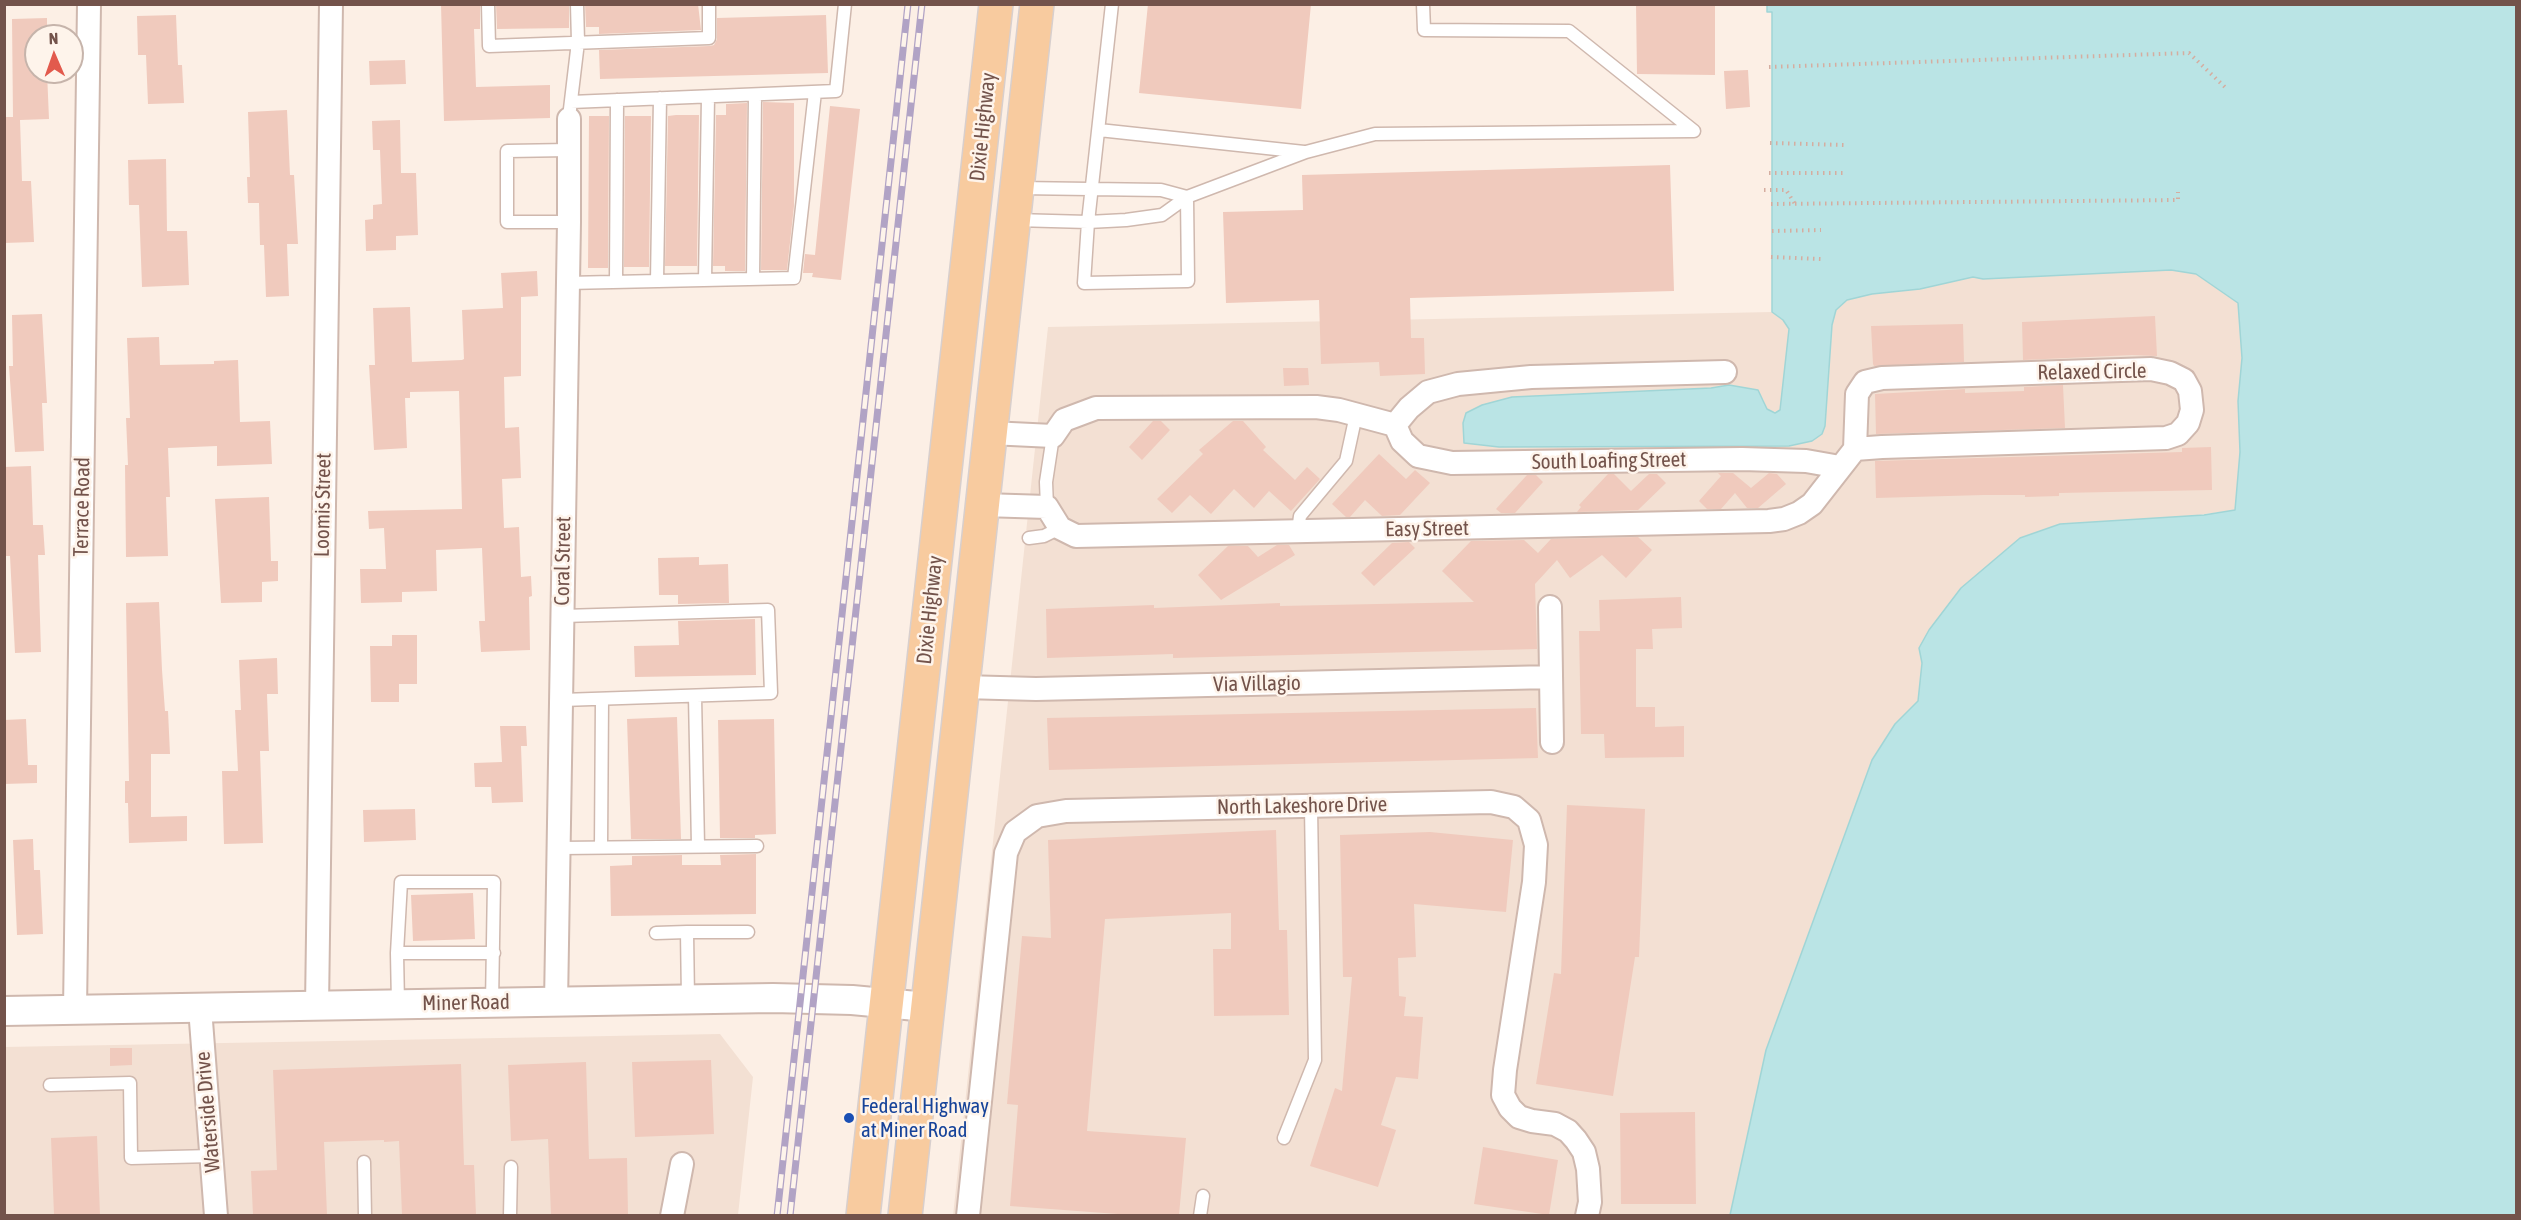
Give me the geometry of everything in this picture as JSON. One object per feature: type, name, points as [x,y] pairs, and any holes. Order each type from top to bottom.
[{"type":"main road","name":"Dixie Highway","points":[[862,1215],[996,4]]},
{"type":"main road","name":"Dixie Highway","points":[[904,1215],[1037,4]]},
{"type":"main road","points":[[980,156],[1013,220]]},
{"type":"street","name":"Terrace Road","points":[[75,1010],[89,4]]},
{"type":"street","name":"Loomis Street","points":[[317,1006],[331,4]]},
{"type":"street","name":"Coral Street","points":[[556,1003],[570,110]]},
{"type":"street","name":"Relaxed Circle","points":[[2151,369],[2170,373],[2184,380],[2190,391],[2192,410],[2188,423],[2178,434],[2166,438],[1855,449],[1857,394],[1865,382],[1882,378],[2151,369]]},
{"type":"street","points":[[990,433],[1053,436],[1064,420],[1096,408],[1316,407],[1395,425],[1409,408],[1428,392],[1458,384],[1530,377],[1725,372]]},
{"type":"street","name":"South Loafing Street","points":[[1395,425],[1402,441],[1418,456],[1452,464],[1742,459],[1806,461],[1840,467]]},
{"type":"street","name":"Easy Street","points":[[1060,528],[1076,536],[1769,521],[1791,516],[1812,504],[1855,449]]},
{"type":"street","points":[[982,505],[1047,507],[1060,528]]},
{"type":"street","points":[[1550,607],[1552,742]]},
{"type":"street","name":"Via Villagio","points":[[963,687],[1036,689],[1551,677]]},
{"type":"street","name":"North Lakeshore Drive","points":[[968,1215],[1006,853],[1015,832],[1037,816],[1066,811],[1491,802],[1514,807],[1529,820],[1536,845],[1534,882],[1503,1095],[1510,1108],[1519,1117],[1555,1124],[1568,1131],[1576,1140],[1584,1152],[1588,1168],[1590,1202],[1587,1215]]},
{"type":"street","name":"Miner Road","points":[[4,1011],[801,998],[927,1007]]},
{"type":"street","name":"Waterside Drive","points":[[200,1008],[216,1215]]},
{"type":"street","points":[[672,1215],[682,1164]]},
{"type":"lane","points":[[488,4],[489,46],[709,38],[709,4]]},
{"type":"lane","points":[[578,4],[578,42],[570,110],[617,100],[837,91],[844,4]]},
{"type":"lane","points":[[1112,4],[1088,222],[1084,284],[1188,281],[1187,197]]},
{"type":"lane","points":[[1013,220],[1088,222],[1162,215],[1187,197],[1305,152],[1375,134],[1694,131],[1569,31],[1424,30],[1423,4]]},
{"type":"lane","points":[[567,283],[794,278],[815,92]]},
{"type":"lane","points":[[753,279],[755,94]]},
{"type":"lane","points":[[705,280],[708,97]]},
{"type":"lane","points":[[657,281],[660,98]]},
{"type":"lane","points":[[616,282],[617,100]]},
{"type":"lane","points":[[1099,130],[1305,152]]},
{"type":"lane","points":[[568,150],[507,151],[507,222],[569,222]]},
{"type":"lane","points":[[1017,188],[1092,191],[1161,190],[1187,197]]},
{"type":"lane","points":[[1298,531],[1300,516],[1346,461],[1356,415]]},
{"type":"lane","points":[[1047,507],[1046,482],[1053,436]]},
{"type":"lane","points":[[1029,538],[1044,536],[1060,528]]},
{"type":"lane","points":[[562,700],[771,693],[768,610],[563,616]]},
{"type":"lane","points":[[695,696],[698,846]]},
{"type":"lane","points":[[601,847],[602,699]]},
{"type":"lane","points":[[1284,1138],[1315,1060],[1311,807]]},
{"type":"lane","points":[[560,848],[757,846]]},
{"type":"lane","points":[[398,1004],[397,953],[401,882],[494,882],[492,1003]]},
{"type":"lane","points":[[687,932],[688,999]]},
{"type":"lane","points":[[656,933],[748,932]]},
{"type":"lane","points":[[397,953],[494,953]]},
{"type":"lane","points":[[50,1085],[130,1083],[130,1158],[212,1156]]},
{"type":"lane","points":[[364,1162],[365,1215]]},
{"type":"lane","points":[[510,1215],[511,1167]]},
{"type":"lane","points":[[1200,1215],[1203,1197]]},
{"type":"path","points":[[1769,67],[2189,53],[2227,88]]},
{"type":"path","points":[[1770,143],[1845,145]]},
{"type":"path","points":[[1769,174],[1843,173]]},
{"type":"path","points":[[1764,190],[1786,190],[1795,204]]},
{"type":"path","points":[[1771,204],[2178,200],[2178,192]]},
{"type":"path","points":[[1772,231],[1821,230]]},
{"type":"path","points":[[1771,257],[1821,259]]},
{"type":"shaded area","points":[[2171,270],[2196,274],[2238,303],[2242,359],[2238,401],[2240,452],[2236,510],[2020,538],[1994,561],[1919,648],[1922,663],[1918,701],[1895,724],[1872,760],[1766,1050],[1730,1215],[953,1216],[1048,327],[1772,312],[1783,320],[1789,329],[1780,411],[1771,412],[1767,409],[1763,399],[1729,385],[1711,388],[1512,397],[1482,405],[1464,442],[1499,447],[1789,446],[1825,426],[1832,325],[1836,310],[1847,300],[1872,294],[1920,289],[1973,277],[1983,279]]},
{"type":"shaded area","points":[[720,1034],[753,1077],[738,1215],[5,1215],[4,1047]]},
{"type":"water","points":[[1767,5],[2516,5],[2516,1215],[1730,1215],[1766,1050],[1872,760],[1895,724],[1918,701],[1922,663],[1919,648],[1929,630],[1961,588],[2020,538],[2060,524],[2204,515],[2235,510],[2240,452],[2238,401],[2242,358],[2238,303],[2196,274],[2171,270],[1983,279],[1973,277],[1920,289],[1872,294],[1847,300],[1836,310],[1832,325],[1825,426],[1822,434],[1812,441],[1789,446],[1499,447],[1464,443],[1463,423],[1466,413],[1482,405],[1512,397],[1711,388],[1729,385],[1758,390],[1767,409],[1775,413],[1780,410],[1789,329],[1783,320],[1772,312],[1772,12],[1767,12]]},
{"type":"building","points":[[441,4],[480,4],[480,29],[474,29],[476,87],[550,85],[550,118],[444,121]]},
{"type":"building","points":[[496,4],[569,4],[569,28],[497,29]]},
{"type":"building","points":[[585,4],[698,4],[701,30],[599,34],[599,27],[586,27]]},
{"type":"building","points":[[1148,4],[1311,4],[1301,109],[1139,93]]},
{"type":"building","points":[[1636,4],[1715,4],[1715,75],[1637,74]]},
{"type":"building","points":[[176,15],[178,65],[182,65],[184,103],[148,104],[146,55],[138,55],[137,16]]},
{"type":"building","points":[[826,15],[828,73],[600,79],[599,50],[714,45],[717,39],[717,18]]},
{"type":"building","points":[[47,18],[47,24],[24,24],[24,84],[48,84],[49,119],[20,120],[22,181],[31,181],[34,242],[4,243],[4,117],[13,117],[12,19]]},
{"type":"building","points":[[405,60],[406,84],[370,85],[369,61]]},
{"type":"building","points":[[1748,70],[1750,107],[1726,109],[1724,71]]},
{"type":"building","points":[[763,102],[794,103],[794,206],[787,270],[761,270]]},
{"type":"building","points":[[747,103],[745,271],[725,271],[725,266],[713,266],[716,115],[726,115],[726,104]]},
{"type":"building","points":[[830,106],[860,109],[841,280],[812,277],[813,273],[803,273],[805,254],[815,255]]},
{"type":"building","points":[[287,110],[290,175],[294,175],[298,244],[287,244],[289,296],[266,297],[264,245],[260,245],[259,203],[248,203],[247,177],[250,177],[248,112]]},
{"type":"building","points":[[699,115],[697,266],[665,266],[668,116]]},
{"type":"building","points":[[589,116],[609,116],[608,268],[588,268]]},
{"type":"building","points":[[625,116],[651,116],[649,267],[624,267]]},
{"type":"building","points":[[400,120],[401,173],[416,173],[418,235],[396,236],[396,250],[366,251],[365,220],[373,219],[373,205],[382,204],[380,150],[373,150],[372,121]]},
{"type":"building","points":[[166,159],[167,231],[187,231],[189,285],[142,287],[139,205],[129,205],[128,160]]},
{"type":"building","points":[[1670,165],[1674,291],[1410,298],[1411,338],[1424,338],[1425,374],[1380,376],[1379,362],[1321,364],[1319,300],[1226,303],[1223,212],[1303,210],[1302,175]]},
{"type":"building","points":[[537,271],[538,296],[521,297],[521,376],[504,377],[505,428],[519,427],[521,478],[502,479],[504,528],[519,527],[521,577],[531,576],[530,650],[481,652],[479,621],[485,621],[482,548],[436,550],[437,591],[402,592],[402,602],[361,603],[360,569],[386,569],[384,528],[369,529],[368,511],[462,509],[459,391],[410,392],[410,398],[405,398],[407,448],[374,450],[369,365],[375,365],[373,308],[410,307],[412,362],[462,360],[464,359],[462,310],[503,308],[501,273]]},
{"type":"building","points":[[42,314],[47,403],[42,403],[44,451],[15,452],[9,366],[13,366],[12,315]]},
{"type":"building","points":[[2155,316],[2157,356],[2023,360],[2022,322]]},
{"type":"building","points":[[1963,324],[1964,362],[1874,366],[1873,364],[1871,326]]},
{"type":"building","points":[[159,337],[160,365],[214,364],[214,361],[238,360],[240,422],[270,421],[272,464],[217,466],[217,446],[168,448],[170,497],[166,497],[168,556],[126,557],[125,465],[128,465],[126,418],[130,418],[127,338]]},
{"type":"building","points":[[1283,368],[1308,368],[1309,385],[1284,386]]},
{"type":"building","points":[[2063,385],[2065,428],[1876,434],[1875,394],[1965,389],[1965,393],[2024,391],[2024,387]]},
{"type":"building","points":[[1153,421],[1161,421],[1170,430],[1142,460],[1129,447]]},
{"type":"building","points":[[1233,421],[1243,421],[1266,447],[1263,450],[1295,480],[1307,467],[1320,479],[1291,511],[1269,491],[1254,508],[1234,489],[1211,514],[1190,495],[1172,513],[1157,499],[1203,454],[1199,450]]},
{"type":"building","points":[[2211,447],[2212,490],[2059,493],[2059,496],[2025,497],[2025,495],[1984,495],[1876,498],[1875,461],[2182,452],[2182,448]]},
{"type":"building","points":[[1379,454],[1406,479],[1415,470],[1430,483],[1400,515],[1382,516],[1365,500],[1350,517],[1346,517],[1332,504]]},
{"type":"building","points":[[31,466],[33,525],[43,525],[45,555],[38,555],[41,652],[15,653],[10,556],[4,556],[4,467]]},
{"type":"building","points":[[1718,473],[1733,473],[1751,488],[1769,473],[1777,474],[1786,484],[1758,508],[1747,508],[1735,493],[1721,509],[1707,509],[1699,501],[1721,476]]},
{"type":"building","points":[[1608,474],[1614,474],[1631,491],[1649,474],[1657,474],[1666,483],[1638,510],[1577,512],[1581,507],[1579,505]]},
{"type":"building","points":[[1527,475],[1536,475],[1543,482],[1515,513],[1501,513],[1496,509]]},
{"type":"building","points":[[269,497],[271,561],[278,561],[278,581],[262,582],[262,602],[221,603],[215,499]]},
{"type":"building","points":[[1638,537],[1652,550],[1626,578],[1602,555],[1570,578],[1557,560],[1535,584],[1537,649],[1173,658],[1173,654],[1047,658],[1046,609],[1154,605],[1154,608],[1280,603],[1280,606],[1474,602],[1442,571],[1471,541],[1524,540],[1538,553],[1551,539]]},
{"type":"building","points":[[1409,542],[1415,548],[1374,586],[1361,573],[1392,543]]},
{"type":"building","points":[[1277,545],[1289,545],[1295,555],[1221,600],[1198,575],[1228,546],[1248,546],[1258,557]]},
{"type":"building","points":[[699,557],[699,565],[728,564],[729,603],[678,604],[678,595],[659,595],[658,558]]},
{"type":"building","points":[[1681,597],[1682,628],[1652,629],[1653,649],[1636,649],[1636,707],[1655,707],[1655,727],[1684,726],[1684,757],[1605,758],[1604,734],[1581,734],[1579,631],[1600,631],[1599,600]]},
{"type":"building","points":[[159,602],[162,670],[165,711],[168,711],[170,754],[151,754],[151,817],[187,816],[187,841],[129,843],[128,803],[125,803],[125,781],[129,781],[126,603]]},
{"type":"building","points":[[755,619],[756,675],[635,677],[634,646],[679,645],[678,621]]},
{"type":"building","points":[[392,635],[417,635],[417,684],[399,684],[399,702],[371,702],[370,646],[392,646]]},
{"type":"building","points":[[277,658],[278,694],[267,694],[269,751],[260,751],[263,843],[224,844],[222,771],[238,771],[235,710],[241,710],[239,660]]},
{"type":"building","points":[[1536,708],[1538,758],[1049,770],[1047,718]]},
{"type":"building","points":[[677,717],[681,839],[631,839],[627,719]]},
{"type":"building","points":[[26,719],[28,765],[37,765],[37,783],[4,784],[4,720]]},
{"type":"building","points":[[774,719],[776,834],[755,835],[755,838],[720,838],[718,720]]},
{"type":"building","points":[[500,726],[526,726],[527,746],[521,746],[523,802],[492,803],[491,787],[475,787],[474,763],[502,762]]},
{"type":"building","points":[[1567,805],[1645,809],[1639,957],[1635,957],[1613,1096],[1536,1084],[1554,973],[1561,974]]},
{"type":"building","points":[[415,809],[416,840],[364,842],[363,810]]},
{"type":"building","points":[[1276,830],[1279,930],[1287,930],[1289,1015],[1214,1016],[1213,949],[1231,949],[1231,913],[1105,919],[1087,1131],[1186,1138],[1179,1215],[1131,1215],[1010,1206],[1018,1105],[1007,1104],[1022,936],[1051,938],[1048,840]]},
{"type":"building","points":[[1430,832],[1513,840],[1506,912],[1414,904],[1416,957],[1398,958],[1399,996],[1406,997],[1404,1016],[1423,1017],[1418,1079],[1396,1077],[1381,1125],[1396,1130],[1378,1187],[1310,1166],[1335,1088],[1342,1091],[1352,977],[1343,977],[1340,835]]},
{"type":"building","points":[[33,839],[34,870],[40,870],[43,934],[17,935],[13,840]]},
{"type":"building","points":[[756,854],[756,914],[611,916],[610,866],[632,865],[632,856],[682,855],[682,865],[721,865],[720,855]]},
{"type":"building","points":[[473,893],[475,939],[413,941],[411,895]]},
{"type":"building","points":[[110,1048],[132,1048],[132,1065],[110,1066]]},
{"type":"building","points":[[711,1060],[714,1134],[635,1137],[632,1062]]},
{"type":"building","points":[[586,1062],[589,1159],[627,1158],[628,1215],[551,1215],[548,1139],[511,1141],[508,1065]]},
{"type":"building","points":[[461,1064],[464,1165],[474,1165],[476,1215],[402,1215],[399,1141],[384,1142],[384,1140],[324,1142],[327,1215],[253,1215],[251,1171],[277,1170],[273,1070]]},
{"type":"building","points":[[1695,1112],[1696,1204],[1621,1204],[1620,1113]]},
{"type":"building","points":[[97,1136],[100,1215],[54,1215],[51,1138]]},
{"type":"building","points":[[1483,1147],[1558,1160],[1549,1215],[1474,1204]]},
{"type":"railway","points":[[777,1216],[908,4]]},
{"type":"railway","points":[[790,1216],[922,4]]},
{"type":"place","name":"Federal Highway at Miner Road","points":[[849,1118]]}]
